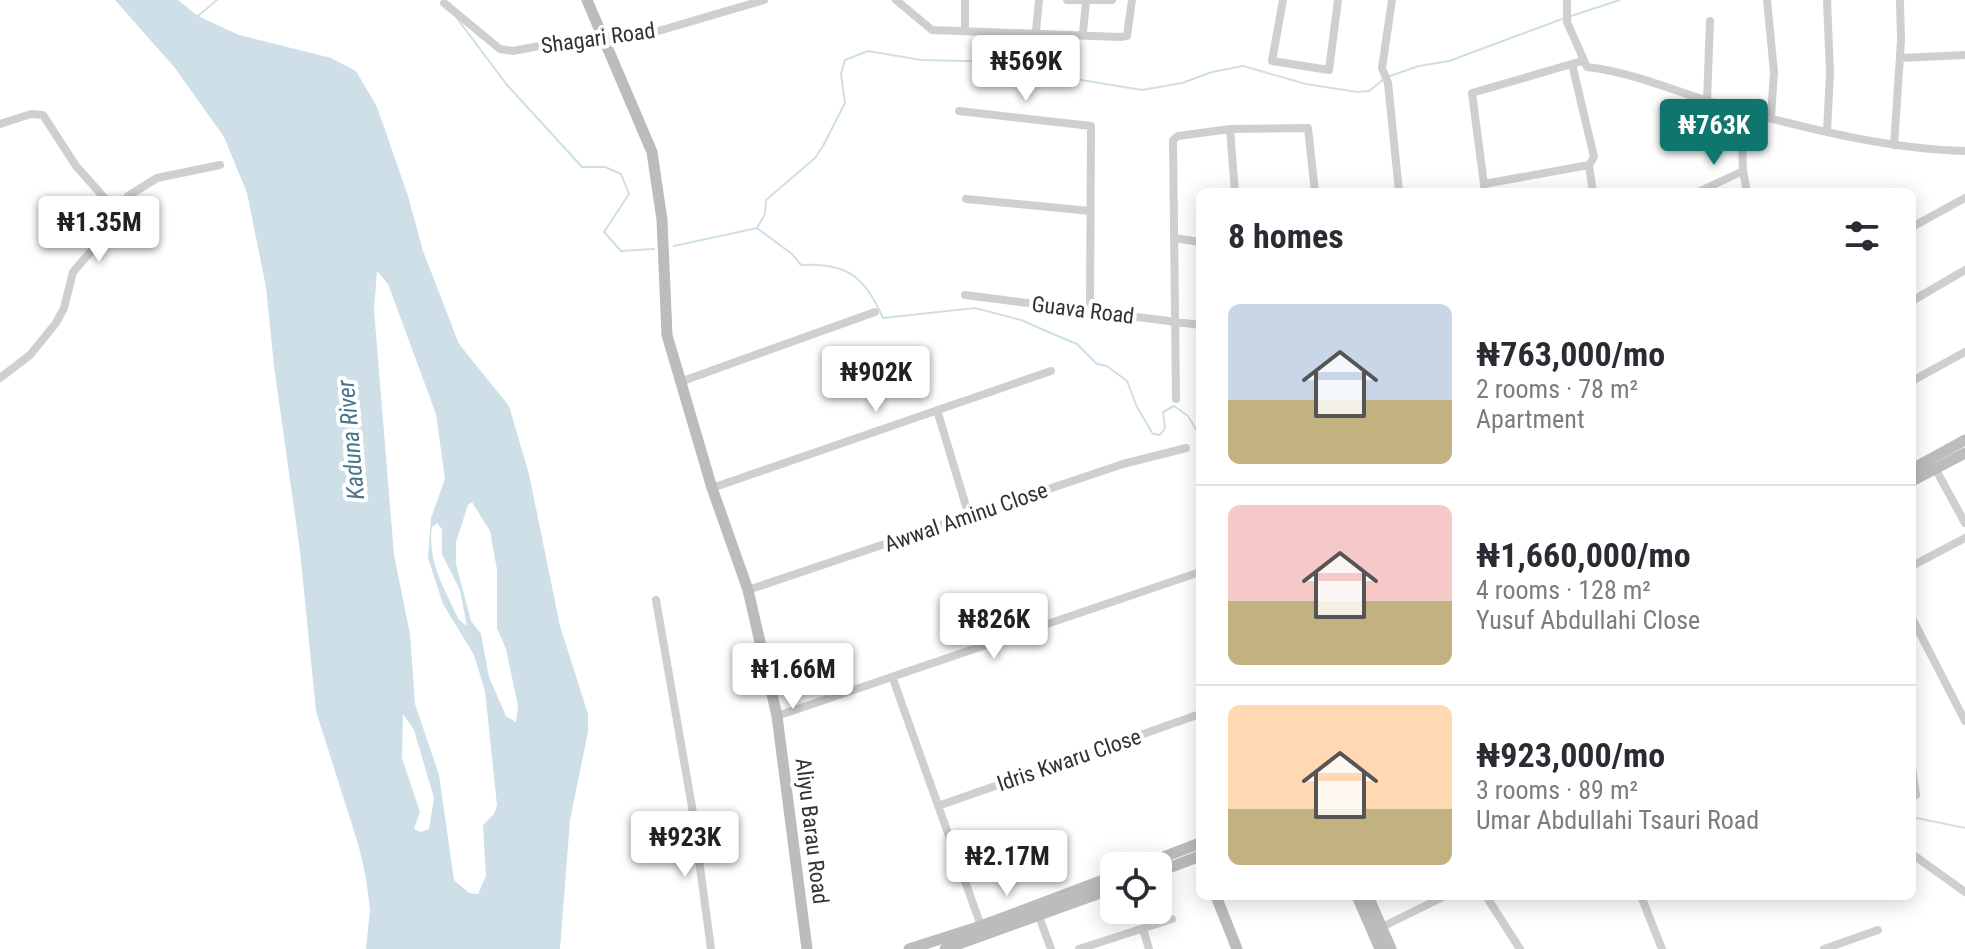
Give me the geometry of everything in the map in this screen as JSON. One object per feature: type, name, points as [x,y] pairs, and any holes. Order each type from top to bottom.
[{"type":"street","name":"Aliyu Barau Road","points":[[587,0],[652,152],[662,220],[667,335],[712,488],[748,590],[777,716],[807,949]]},
{"type":"street","name":"Shagari Road","points":[[444,3],[500,49],[513,51],[576,39],[655,32],[764,0]]},
{"type":"street","points":[[896,0],[932,30],[1127,36],[1132,0]]},
{"type":"street","points":[[965,0],[965,29]]},
{"type":"street","points":[[1035,31],[1038,32],[1039,0]]},
{"type":"street","points":[[1067,0],[1112,0]]},
{"type":"street","points":[[1283,0],[1272,61],[1329,70],[1338,0]]},
{"type":"street","points":[[1392,0],[1382,68],[1388,83],[1399,188]]},
{"type":"street","points":[[1567,0],[1566,19],[1587,67],[1827,132],[1894,145],[1965,151]]},
{"type":"street","points":[[1767,0],[1774,72],[1771,117]]},
{"type":"street","points":[[1827,0],[1830,60],[1827,132]]},
{"type":"street","points":[[1894,145],[1901,58],[1900,0]]},
{"type":"street","points":[[1083,33],[1086,1]]},
{"type":"street","points":[[1707,101],[1710,21]]},
{"type":"street","points":[[1901,58],[1965,55]]},
{"type":"street","points":[[1582,61],[1472,93],[1484,188],[1589,165]]},
{"type":"street","points":[[1572,64],[1594,157],[1589,165],[1592,188]]},
{"type":"street","points":[[959,111],[1091,126],[1090,310]]},
{"type":"street","points":[[1741,111],[1746,188]]},
{"type":"street","points":[[0,124],[31,114],[43,115],[76,166],[117,212]]},
{"type":"street","points":[[1176,399],[1173,140],[1178,136],[1230,129],[1308,128],[1315,188]]},
{"type":"street","points":[[1230,129],[1235,188]]},
{"type":"street","points":[[0,378],[30,355],[56,323],[73,272],[107,233],[128,196],[157,178],[220,165]]},
{"type":"street","points":[[1707,188],[1743,171]]},
{"type":"street","points":[[1916,225],[1965,198]]},
{"type":"street","points":[[966,199],[1090,211]]},
{"type":"street","points":[[1174,238],[1196,241]]},
{"type":"street","points":[[1916,299],[1965,270]]},
{"type":"street","name":"Guava Road","points":[[965,295],[1196,325]]},
{"type":"street","points":[[680,382],[875,312]]},
{"type":"street","points":[[1916,379],[1965,352]]},
{"type":"street","points":[[712,488],[1051,371]]},
{"type":"street","points":[[937,410],[969,516]]},
{"type":"street","points":[[1916,467],[1965,440]]},
{"type":"street","name":"Awwal Aminu Close","points":[[748,590],[1123,464],[1186,448]]},
{"type":"street","points":[[1916,479],[1965,453]]},
{"type":"street","points":[[1936,470],[1965,523]]},
{"type":"street","points":[[1916,564],[1965,538]]},
{"type":"street","points":[[777,716],[1196,573]]},
{"type":"street","points":[[656,600],[692,807],[711,949],[717,949]]},
{"type":"street","points":[[1916,626],[1965,721]]},
{"type":"street","points":[[893,679],[981,926]]},
{"type":"street","name":"Idris Kwaru Close","points":[[938,806],[1196,715]]},
{"type":"street","points":[[1172,854],[1196,845]]},
{"type":"street","points":[[1916,857],[1965,892]]},
{"type":"street","points":[[1172,867],[1196,858]]},
{"type":"street","points":[[945,949],[1100,882]]},
{"type":"street","points":[[909,949],[1100,892]]},
{"type":"street","points":[[1218,900],[1237,949]]},
{"type":"street","points":[[1359,900],[1380,949]]},
{"type":"street","points":[[1370,900],[1391,949]]},
{"type":"street","points":[[1382,927],[1437,900]]},
{"type":"street","points":[[1489,900],[1520,949]]},
{"type":"street","points":[[1643,900],[1662,949]]},
{"type":"street","points":[[1038,911],[1051,949]]},
{"type":"street","points":[[1081,949],[1158,924]]},
{"type":"street","points":[[1143,929],[1149,949]]},
{"type":"street","points":[[1824,949],[1878,930]]},
{"type":"water","name":"Kaduna River","points":[[115,0],[178,0],[198,16],[239,35],[331,58],[356,71],[377,107],[408,196],[423,251],[459,344],[509,406],[529,474],[560,626],[588,714],[588,732],[570,820],[560,949],[366,949],[370,910],[366,878],[316,711],[300,551],[266,287],[247,193],[224,137],[175,68]],"holes":[[[377,271],[388,284],[436,414],[445,479],[431,518],[428,558],[443,604],[474,655],[485,691],[497,805],[494,814],[483,825],[486,876],[478,894],[469,893],[454,880],[439,775],[415,704],[410,634],[394,555],[374,310]],[[472,502],[490,531],[497,570],[497,628],[506,649],[518,706],[516,722],[506,716],[489,677],[481,634],[471,621],[456,564],[456,542],[468,505]],[[437,523],[442,529],[442,554],[460,590],[467,626],[459,620],[438,575],[432,552],[432,527]],[[403,714],[414,730],[434,798],[429,829],[421,832],[414,829],[420,812],[402,758]]]},
{"type":"waterway","points":[[197,17],[217,0]]},
{"type":"waterway","points":[[1568,17],[1620,0]]},
{"type":"waterway","points":[[456,17],[507,85],[582,167],[605,167],[621,174],[629,194],[604,232],[621,251],[654,249]]},
{"type":"waterway","points":[[1390,76],[1419,66],[1449,61],[1562,19]]},
{"type":"waterway","points":[[757,228],[765,214],[766,200],[815,158],[823,146],[845,103],[841,74],[845,60],[868,51],[921,60],[1045,63],[1075,79],[1142,90],[1182,83],[1212,72],[1243,66],[1306,84],[1357,92],[1369,91],[1384,79]]},
{"type":"waterway","points":[[674,246],[757,228],[792,254],[801,265],[831,266],[852,275],[869,292],[883,318],[975,308],[1021,320],[1077,344],[1097,364],[1107,366],[1127,381],[1137,407],[1153,434],[1160,435],[1165,428],[1163,412],[1174,406],[1188,416],[1196,429]]},
{"type":"waterway","points":[[1916,818],[1965,828]]}]
